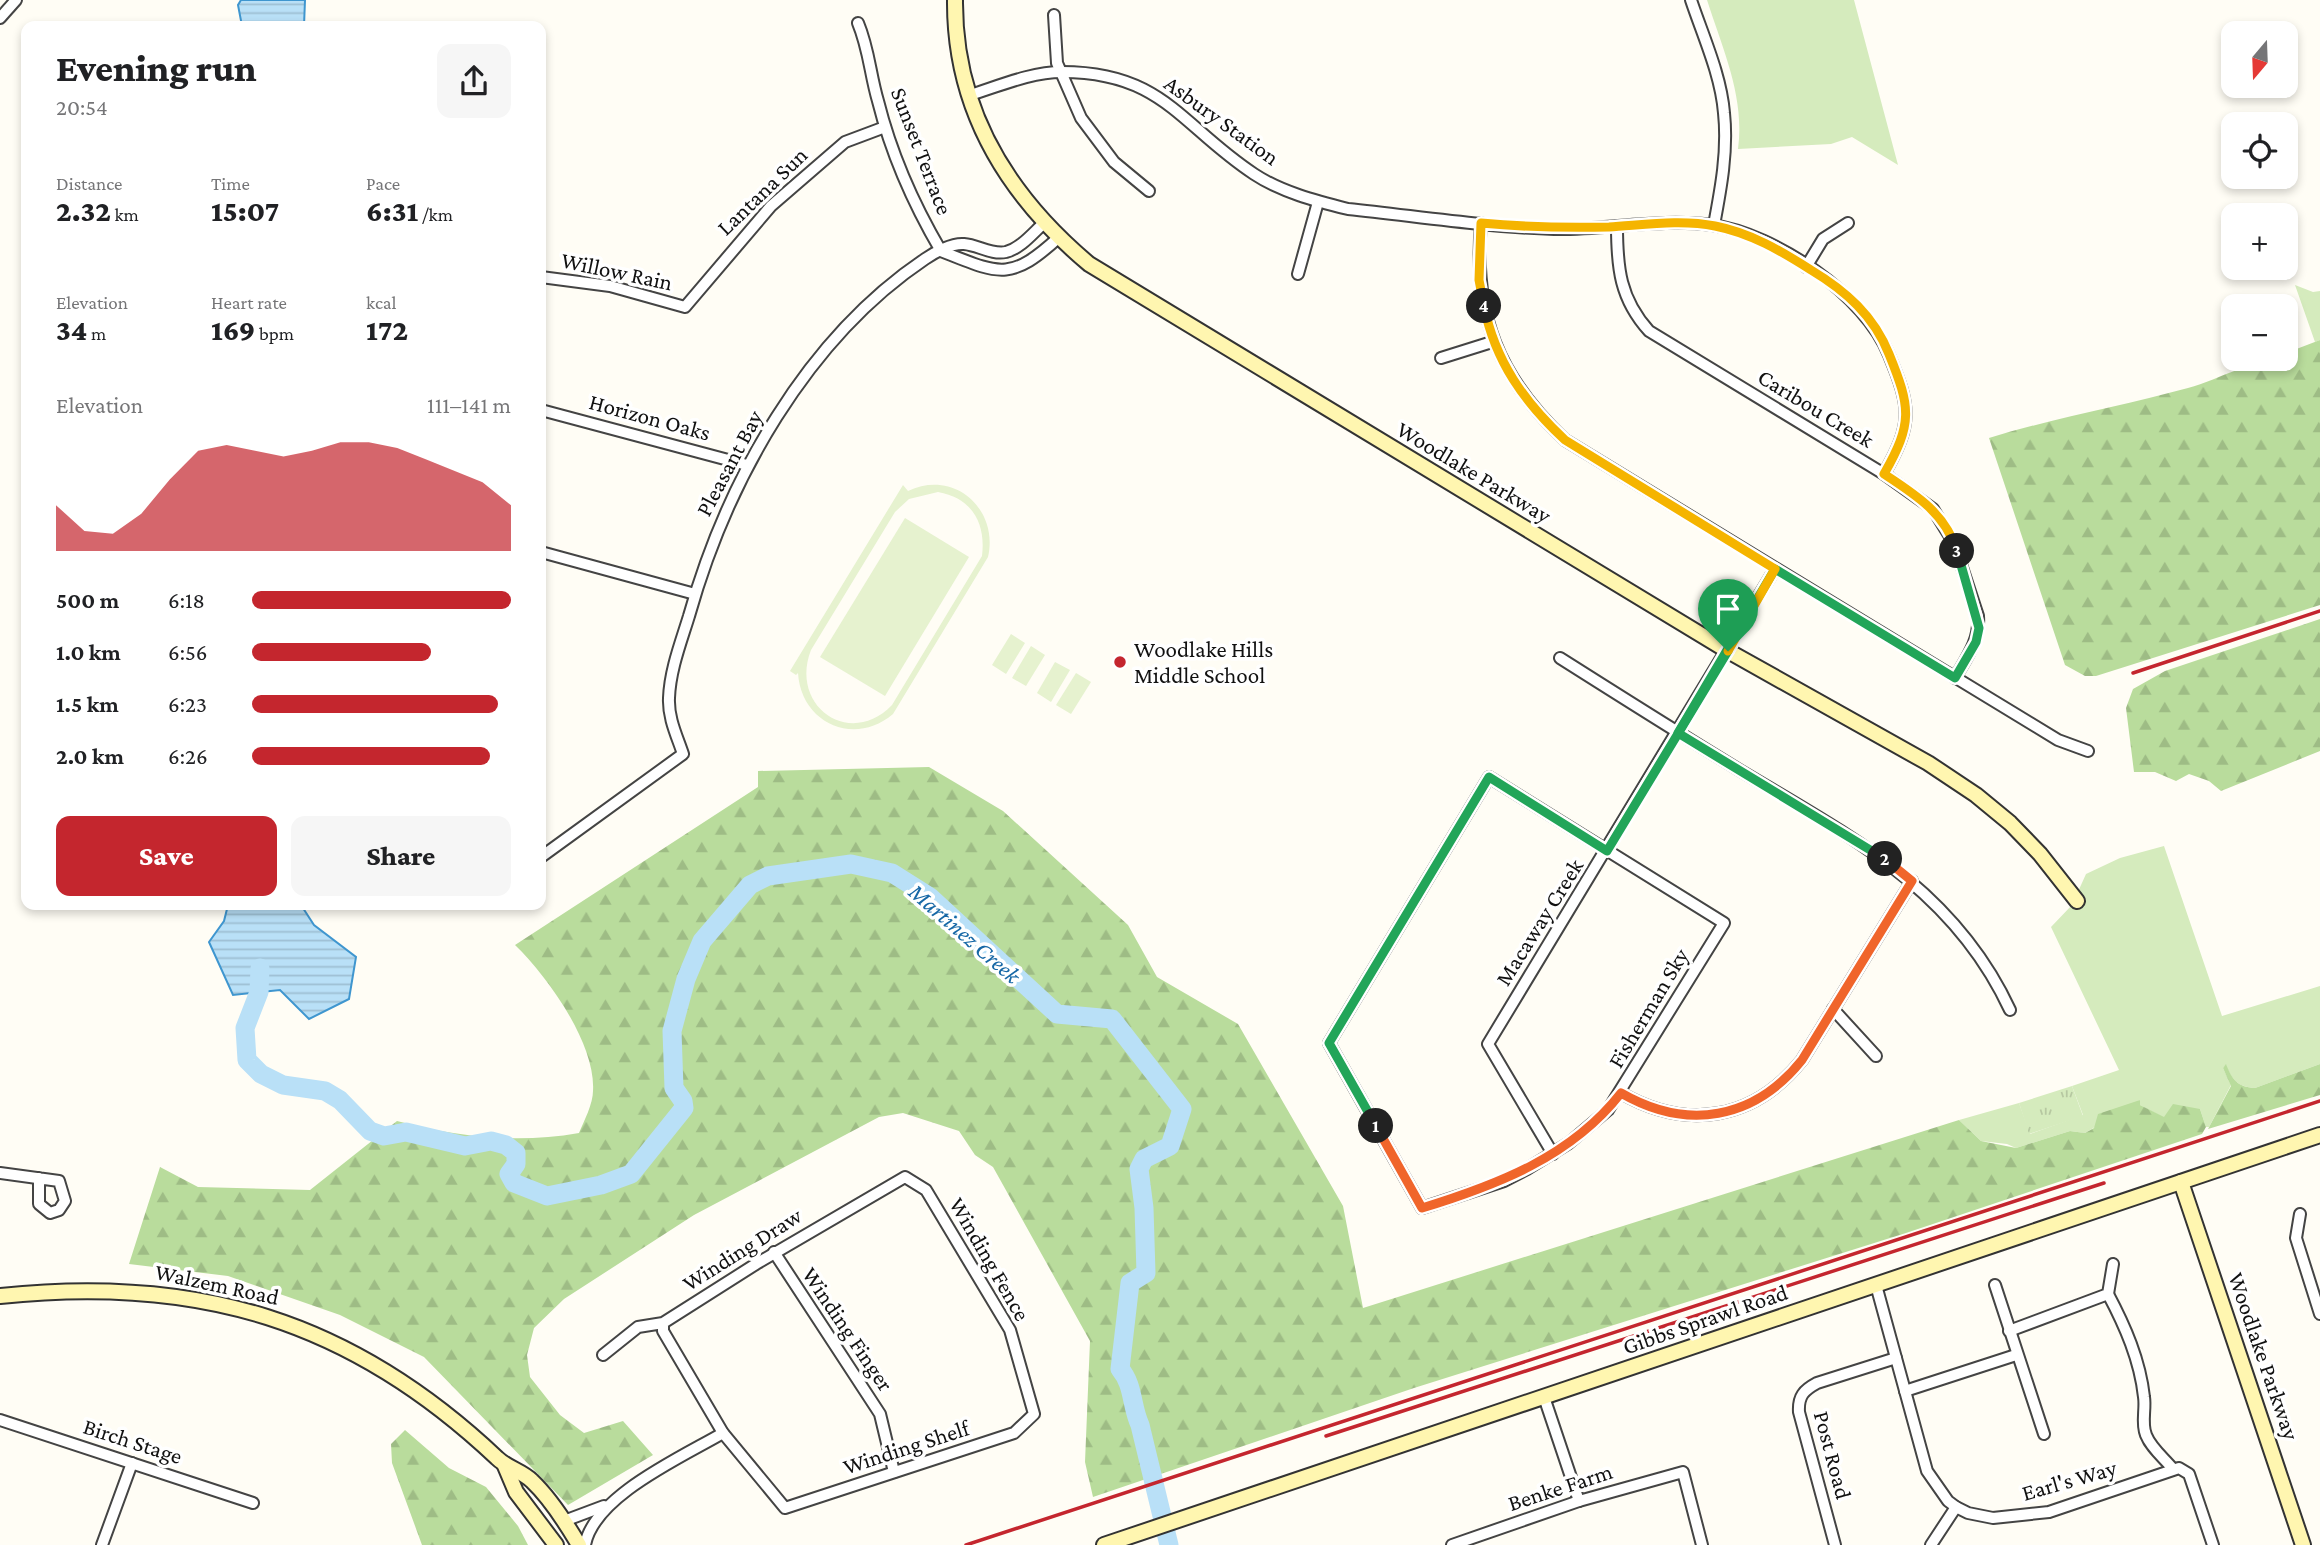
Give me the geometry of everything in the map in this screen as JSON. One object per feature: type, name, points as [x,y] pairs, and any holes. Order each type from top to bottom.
[{"type":"main road","name":"Woodlake Parkway","points":[[955,0],[959,50],[970,95],[978,120],[1003,170],[1044,223],[1089,264],[1728,651],[1928,763],[1976,795],[2040,854],[2077,901]]},
{"type":"main road","name":"Gibbs Sprawl Road","points":[[1104,1545],[2320,1135]]},
{"type":"main road","name":"Woodlake Parkway","points":[[2181,1182],[2303,1545]]},
{"type":"main road","name":"Walzem Road","points":[[0,1296],[61,1289],[119,1289],[190,1297],[285,1321],[347,1349],[406,1382],[451,1416],[505,1466],[531,1479],[582,1545]]},
{"type":"main road","name":"Walzem Road","points":[[505,1466],[516,1492],[556,1545]]},
{"type":"street","points":[[0,18],[16,0]]},
{"type":"street","points":[[1691,0],[1720,89],[1724,113],[1724,167],[1713,225]]},
{"type":"street","points":[[1054,15],[1054,52],[1060,72],[1082,118],[1114,162],[1149,191]]},
{"type":"street","name":"Sunset Terrace","points":[[858,23],[869,49],[885,127],[927,227],[941,251]]},
{"type":"street","name":"Asbury Station","points":[[970,95],[1060,72],[1103,75],[1134,84],[1167,102],[1256,176],[1318,202],[1348,209],[1556,229],[1686,223],[1713,225],[1768,244],[1851,298],[1869,317],[1884,340],[1899,379],[1907,426],[1884,474]]},
{"type":"street","name":"Lantana Sun","points":[[685,307],[771,206],[845,142],[885,127]]},
{"type":"street","points":[[1298,274],[1318,202]]},
{"type":"street","points":[[993,270],[995,252],[1004,252],[1022,244],[1044,223]]},
{"type":"street","points":[[1481,223],[1479,280],[1492,342],[1524,397],[1565,440],[2059,740],[2088,751]]},
{"type":"street","points":[[1806,267],[1823,239],[1848,223]]},
{"type":"street","name":"Caribou Creek","points":[[1617,226],[1620,285],[1628,304],[1649,331],[1884,474],[1933,509],[1946,525],[1978,616],[1979,628],[1976,642],[1955,678]]},
{"type":"street","points":[[941,251],[993,270],[1022,268],[1058,238]]},
{"type":"street","name":"Pleasant Bay","points":[[546,852],[683,754],[671,719],[668,700],[671,679],[695,594],[726,508],[747,466],[786,401],[829,348],[875,300],[916,266],[941,251],[965,244],[995,252]]},
{"type":"street","name":"Willow Rain","points":[[546,278],[610,286],[685,307]]},
{"type":"street","points":[[1441,358],[1492,342]]},
{"type":"street","name":"Horizon Oaks","points":[[546,411],[747,466]]},
{"type":"street","points":[[546,553],[695,594]]},
{"type":"street","name":"Macaway Creek","points":[[1553,1154],[1488,1044],[1728,651],[1775,569]]},
{"type":"street","points":[[1560,658],[1678,733],[1871,849],[1912,881],[1955,922],[1971,942],[1988,967],[2010,1010]]},
{"type":"street","name":"Fisherman Sky","points":[[1489,777],[1607,851],[1724,923],[1608,1110],[1553,1154],[1504,1181],[1422,1208],[1329,1043],[1489,777]]},
{"type":"street","points":[[1621,1093],[1647,1108],[1672,1115],[1699,1116],[1729,1110],[1765,1096],[1786,1080],[1912,881]]},
{"type":"street","points":[[1833,1009],[1876,1056]]},
{"type":"street","points":[[0,1173],[39,1178]]},
{"type":"street","name":"Winding Draw","points":[[603,1355],[639,1327],[663,1323],[774,1252],[905,1177]]},
{"type":"street","name":"Winding Fence","points":[[905,1177],[926,1190],[1010,1330],[1034,1413]]},
{"type":"street","points":[[2300,1214],[2295,1238],[2320,1314]]},
{"type":"street","name":"Winding Finger","points":[[774,1252],[880,1414],[894,1472]]},
{"type":"street","points":[[2113,1264],[2108,1294],[2127,1330],[2140,1378],[2144,1397],[2144,1433],[2152,1447],[2173,1469],[2189,1474],[2213,1545]]},
{"type":"street","points":[[1876,1285],[1927,1471],[1948,1501],[1956,1507],[1931,1545]]},
{"type":"street","points":[[1995,1285],[2044,1434]]},
{"type":"street","points":[[2009,1331],[2108,1294]]},
{"type":"street","points":[[564,1521],[610,1504],[723,1433],[663,1331],[663,1323]]},
{"type":"street","points":[[1905,1391],[2016,1355]]},
{"type":"street","name":"Post Road","points":[[1835,1545],[1799,1412],[1799,1399],[1817,1382],[1896,1358]]},
{"type":"street","points":[[1544,1397],[1579,1502]]},
{"type":"street","name":"Winding Shelf","points":[[723,1433],[785,1508],[1014,1433],[1034,1413]]},
{"type":"street","name":"Birch Stage","points":[[0,1420],[253,1503]]},
{"type":"street","points":[[102,1545],[132,1463]]},
{"type":"street","name":"Earl's Way","points":[[1956,1507],[1968,1513],[1993,1518],[2049,1512],[2173,1469]]},
{"type":"street","name":"Benke Farm","points":[[1452,1545],[1579,1502],[1683,1472],[1702,1545]]},
{"type":"street","points":[[582,1545],[589,1528],[610,1504]]},
{"type":"green space","points":[[1707,0],[1854,0],[1898,165],[1852,137],[1831,144],[1738,149],[1735,92],[1726,55]]},
{"type":"green space","points":[[2295,285],[2313,292],[2320,291],[2320,340],[2315,342]]},
{"type":"green space","points":[[2320,340],[2320,605],[2096,676],[2085,676],[2065,665],[1989,438],[2188,388],[2235,371],[2298,371],[2298,348]]},
{"type":"green space","points":[[903,485],[908,491],[941,485],[969,498],[980,509],[987,523],[990,539],[988,557],[893,714],[878,724],[862,729],[832,725],[819,717],[809,705],[801,690],[798,673],[796,675],[790,671]],"holes":[[[938,492],[950,495],[968,506],[979,523],[982,556],[892,705],[876,718],[859,723],[842,722],[828,715],[816,704],[808,688],[806,670],[811,650],[895,512],[909,499]]]},
{"type":"green space","points":[[905,518],[969,557],[885,696],[820,657]]},
{"type":"green space","points":[[2320,619],[2320,751],[2221,791],[2209,781],[2189,774],[2176,781],[2155,772],[2134,772],[2126,708],[2133,689],[2165,671]]},
{"type":"green space","points":[[1011,634],[1025,643],[1006,674],[992,665]]},
{"type":"green space","points":[[1031,646],[1045,655],[1026,686],[1012,678]]},
{"type":"green space","points":[[1055,662],[1070,670],[1051,702],[1037,693]]},
{"type":"green space","points":[[1076,673],[1091,682],[1071,714],[1056,705]]},
{"type":"green space","points":[[929,767],[1003,811],[1128,925],[1157,977],[1238,1024],[1343,1206],[1363,1308],[1959,1120],[1981,1141],[2016,1148],[2070,1131],[2085,1133],[2094,1128],[2098,1114],[2140,1100],[2140,1105],[2164,1117],[2173,1104],[2200,1109],[2206,1127],[2202,1134],[1906,1233],[1414,1388],[1093,1497],[1085,1462],[1090,1341],[993,1167],[975,1155],[959,1131],[903,1113],[879,1117],[694,1215],[564,1299],[534,1328],[527,1355],[530,1377],[560,1415],[584,1433],[623,1421],[653,1455],[568,1505],[424,1357],[340,1315],[228,1276],[129,1264],[160,1167],[198,1187],[310,1190],[397,1121],[487,1137],[533,1138],[579,1133],[593,1096],[592,1073],[587,1053],[568,1012],[542,975],[515,945],[758,787],[758,771]]},
{"type":"green space","points":[[2164,846],[2222,1016],[2320,986],[2320,1064],[2255,1088],[2236,1082],[2226,1065],[2223,1068],[2231,1085],[2209,1127],[2206,1127],[2200,1109],[2164,1118],[2140,1105],[2140,1100],[2085,1133],[2070,1131],[2016,1148],[2007,1144],[1981,1141],[1959,1120],[2019,1103],[2030,1134],[2083,1115],[2072,1086],[2119,1070],[2051,927],[2072,905],[2086,874],[2120,858]]},
{"type":"green space","points":[[2226,1064],[2236,1081],[2255,1088],[2320,1064],[2320,1095],[2208,1129],[2231,1086],[2223,1068]]},
{"type":"green space","points":[[2072,1086],[2083,1116],[2029,1134],[2019,1103]]},
{"type":"green space","points":[[405,1430],[449,1468],[486,1487],[518,1526],[528,1545],[422,1545],[392,1463],[391,1444]]},
{"type":"water","points":[[241,0],[305,0],[304,21],[241,21],[238,5]]},
{"type":"water","points":[[227,910],[304,910],[314,925],[356,957],[349,999],[309,1019],[280,990],[233,995],[209,942],[224,921]]},
{"type":"waterway","name":"Martinez Creek","points":[[260,968],[259,992],[245,1028],[247,1060],[261,1074],[283,1085],[325,1091],[340,1100],[370,1131],[384,1136],[406,1132],[465,1146],[491,1141],[506,1145],[516,1153],[516,1164],[509,1174],[514,1183],[547,1196],[601,1185],[631,1174],[684,1108],[683,1101],[674,1088],[672,1031],[686,979],[702,941],[750,885],[768,876],[851,864],[892,873],[930,897],[1057,1014],[1112,1019],[1182,1109],[1170,1146],[1144,1159],[1139,1169],[1144,1208],[1146,1273],[1130,1283],[1120,1369],[1130,1389],[1169,1545]]},
{"type":"railway","points":[[2133,673],[2320,611]]},
{"type":"railway","points":[[966,1545],[2320,1101]]},
{"type":"railway","points":[[1326,1436],[2104,1183]]},
{"type":"place","name":"Woodlake Hills Middle School","points":[[1120,662]]},
{"type":"route","points":[[1728,651],[1678,733],[1607,851],[1489,777],[1329,1043],[1422,1208],[1504,1181],[1553,1154],[1608,1110],[1621,1093],[1647,1108],[1672,1115],[1699,1116],[1729,1110],[1765,1096],[1786,1080],[1802,1060],[1912,881],[1871,849],[1678,733],[1775,569],[1955,678],[1976,642],[1979,628],[1978,616],[1946,525],[1933,509],[1884,474],[1900,446],[1907,426],[1906,406],[1884,340],[1869,317],[1851,298],[1768,244],[1740,232],[1713,225],[1686,223],[1556,229],[1481,223],[1479,280],[1492,342],[1524,397],[1565,440],[1775,569],[1728,651]]}]
